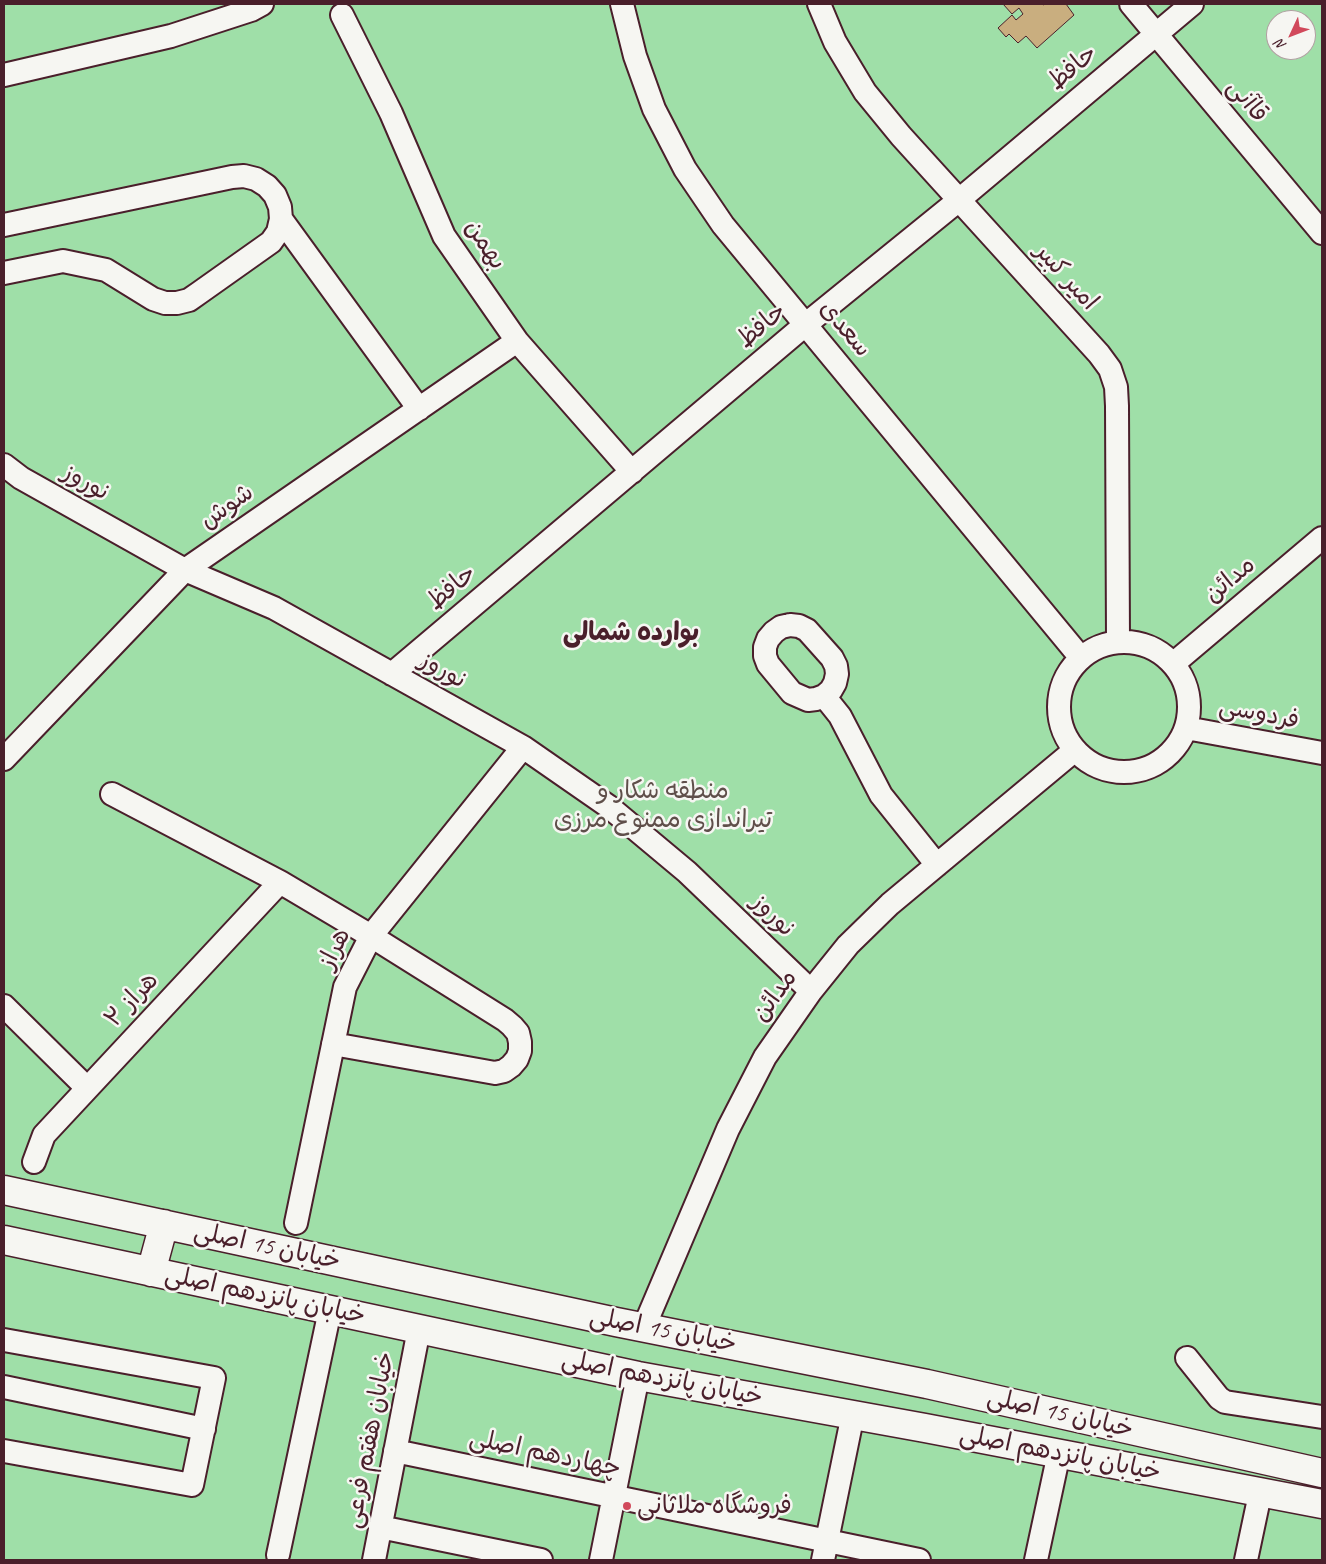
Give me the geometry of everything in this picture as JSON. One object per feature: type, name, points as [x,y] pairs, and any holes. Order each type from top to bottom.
[{"type":"main road","name":"خیابان 15 اصلی","points":[[4,1190],[644,1328],[927,1384],[1322,1473]]},
{"type":"main road","points":[[152,1272],[164,1224]]},
{"type":"main road","name":"خیابان پانزدهم اصلی","points":[[4,1240],[638,1376],[853,1414],[1260,1494],[1322,1504]]},
{"type":"main road","points":[[925,1428],[929,1425],[933,1408],[927,1384]]},
{"type":"street","points":[[4,75],[171,36],[251,10],[262,4]]},
{"type":"street","name":"سعدی","points":[[622,4],[635,56],[654,109],[685,169],[723,225],[1081,658]]},
{"type":"street","name":"امیر کبیر","points":[[819,4],[835,42],[865,92],[901,136],[1099,354],[1110,369],[1116,387],[1117,406],[1118,641]]},
{"type":"street","name":"قاآنی","points":[[1131,4],[1322,233]]},
{"type":"street","name":"حافظ","points":[[392,674],[805,325],[959,200],[1192,4]]},
{"type":"street","name":"بهمن","points":[[342,15],[391,113],[444,236],[517,341],[632,472]]},
{"type":"street","points":[[4,226],[244,176],[256,179],[267,186],[275,195],[280,207],[281,220],[278,232],[271,242],[189,300],[177,303],[165,303],[153,299],[106,270],[63,261],[4,273]]},
{"type":"street","points":[[281,220],[419,409]]},
{"type":"street","name":"شوش","points":[[7,751],[185,570],[517,341]]},
{"type":"street","name":"نوروز","points":[[4,465],[21,478],[185,570],[274,608],[523,747],[608,806],[687,872],[811,991]]},
{"type":"street","name":"مدائن","points":[[1173,664],[1322,538]]},
{"type":"street","points":[[1118,641],[1138,643],[1158,650],[1173,664],[1184,681],[1190,701],[1186,728],[1181,740],[1168,756],[1150,767],[1131,772],[1110,771],[1091,763],[1075,750],[1064,733],[1059,713],[1060,692],[1068,673],[1081,658],[1098,647],[1118,641]]},
{"type":"street","points":[[824,696],[840,716],[881,795],[937,865]]},
{"type":"street","name":"فردوسی","points":[[1186,728],[1322,753]]},
{"type":"street","name":"هراز","points":[[296,1224],[345,987],[371,936],[523,747]]},
{"type":"street","name":"مدائن","points":[[644,1328],[728,1129],[765,1057],[811,991],[848,945],[890,904],[1075,750]]},
{"type":"street","points":[[112,794],[280,882],[371,936],[512,1026],[518,1033],[520,1051],[517,1059],[511,1066],[504,1071],[495,1073],[333,1044]]},
{"type":"street","name":"هراز ۲","points":[[34,1162],[44,1135],[280,882]]},
{"type":"street","points":[[4,1006],[87,1088]]},
{"type":"street","points":[[278,1555],[330,1310]]},
{"type":"street","name":"خیابان هفتم فرعی","points":[[374,1560],[419,1330]]},
{"type":"street","points":[[4,1340],[214,1378],[192,1484],[4,1451]]},
{"type":"street","points":[[1187,1358],[1219,1398],[1225,1402],[1322,1417]]},
{"type":"street","points":[[601,1560],[638,1376]]},
{"type":"street","points":[[4,1387],[204,1429]]},
{"type":"street","points":[[825,1551],[853,1414]]},
{"type":"street","name":"چهاردهم اصلی","points":[[395,1451],[614,1497],[825,1551],[920,1560]]},
{"type":"street","points":[[1036,1560],[1059,1453]]},
{"type":"street","points":[[1246,1560],[1260,1494]]},
{"type":"street","points":[[380,1527],[542,1560]]},
{"type":"green space","name":"منطقه شکار و تیراندازی ممنوع مرزی","points":[[4,4],[1322,4],[1322,1560],[4,1560]]},
{"type":"building","points":[[1003,4],[1066,4],[1074,15],[1037,48],[1026,36],[1018,43],[1009,34],[1006,37],[998,28],[1012,15],[1016,20],[1023,14],[1019,8],[1012,14]]},
{"type":"place","name":"فروشگاه ملاثانی","points":[[627,1506]]},
{"type":"district","name":"بوارده شمالی","points":[[631,633]]}]
